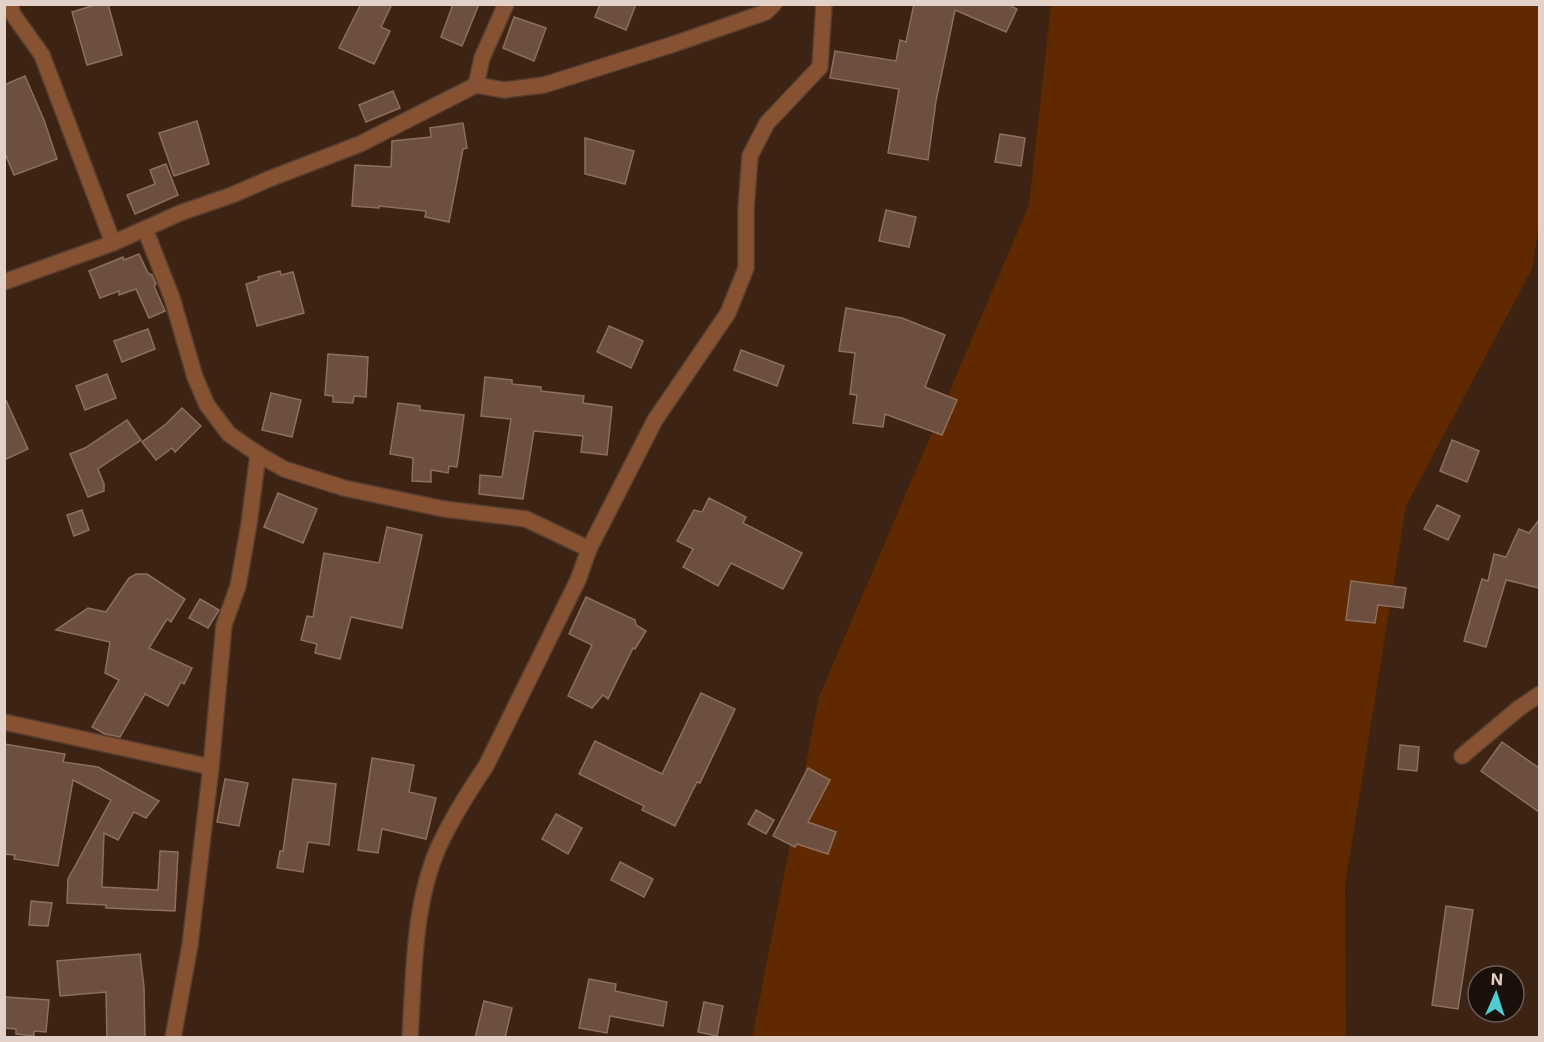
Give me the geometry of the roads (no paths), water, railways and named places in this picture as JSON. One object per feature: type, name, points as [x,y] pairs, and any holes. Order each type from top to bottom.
[{"type":"street","points":[[476,85],[482,58],[506,4]]},
{"type":"street","points":[[4,282],[113,243],[180,213],[232,195],[360,144],[476,85],[504,90],[544,85],[603,68],[746,20],[766,12],[774,4]]},
{"type":"street","points":[[410,1038],[415,949],[426,888],[439,847],[467,793],[486,766],[518,704],[578,580],[589,549],[656,420],[728,313],[746,268],[746,208],[750,156],[767,123],[820,67],[824,4]]},
{"type":"street","points":[[9,11],[42,55],[113,243]]},
{"type":"street","points":[[145,229],[171,298],[195,377],[207,405],[230,434],[284,469],[344,488],[444,509],[526,519],[589,549]]},
{"type":"street","points":[[173,1038],[190,945],[211,767],[224,625],[238,586],[258,454]]},
{"type":"street","points":[[1462,756],[1539,694]]},
{"type":"street","points":[[4,722],[211,767]]}]
